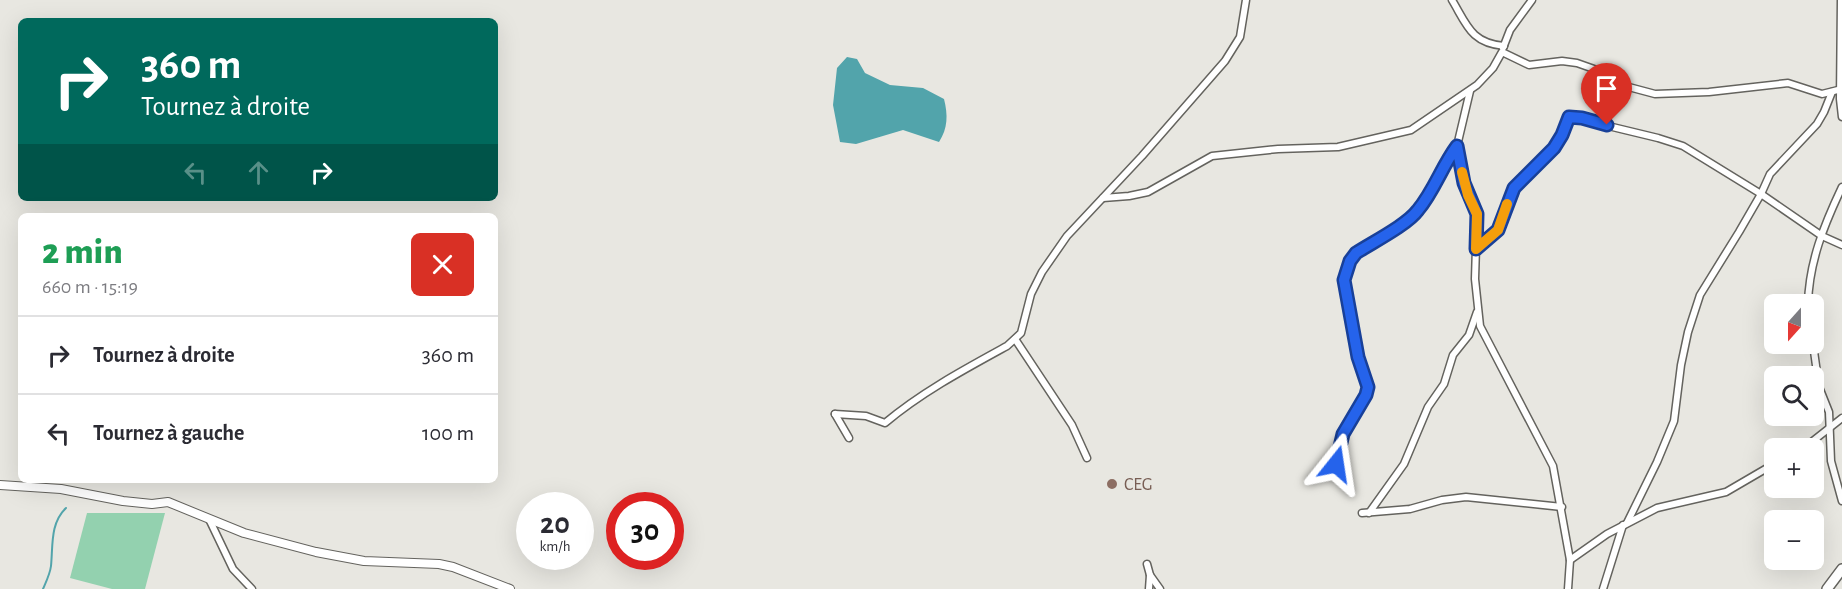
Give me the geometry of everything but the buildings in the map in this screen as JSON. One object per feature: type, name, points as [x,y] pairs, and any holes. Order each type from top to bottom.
[{"type":"main road","points":[[1827,589],[1842,569]]},
{"type":"street","points":[[849,438],[835,414],[866,416],[885,423],[902,408],[1007,346],[1015,339],[1024,325],[1031,294],[1042,272],[1067,236],[1225,61],[1240,36],[1246,0]]},
{"type":"street","points":[[1452,0],[1475,36],[1529,65],[1562,61],[1577,63],[1594,69],[1625,86],[1654,94],[1709,92],[1788,83],[1822,94],[1841,89]]},
{"type":"street","points":[[1102,198],[1148,192],[1212,156],[1338,147],[1411,130],[1470,91],[1486,76],[1503,49],[1510,30],[1532,0]]},
{"type":"street","points":[[1841,0],[1842,117]]},
{"type":"street","points":[[1470,91],[1457,146],[1464,183],[1477,214],[1475,279],[1480,326],[1518,401],[1551,458],[1557,477],[1570,560],[1568,589]]},
{"type":"street","points":[[1603,589],[1625,524],[1657,462],[1674,421],[1681,365],[1688,332],[1700,295],[1761,194],[1771,171],[1821,118],[1832,92]]},
{"type":"street","points":[[1476,249],[1498,230],[1514,188],[1554,148],[1564,131],[1567,119],[1571,117],[1683,146],[1761,194],[1822,236],[1842,245]]},
{"type":"street","points":[[1336,464],[1343,434],[1366,395],[1368,387],[1360,367],[1355,343],[1344,280],[1346,270],[1356,253],[1410,219],[1419,210],[1447,159],[1457,146]]},
{"type":"street","points":[[1809,294],[1812,265],[1827,219],[1842,187]]},
{"type":"street","points":[[1478,310],[1469,335],[1453,355],[1442,388],[1428,407],[1404,464],[1366,513],[1410,509],[1442,500],[1466,498],[1562,507]]},
{"type":"street","points":[[1015,339],[1072,425],[1087,459]]},
{"type":"street","points":[[1814,354],[1819,387],[1828,405],[1831,426],[1831,461],[1842,501]]},
{"type":"street","points":[[1816,438],[1842,418]]},
{"type":"street","points":[[1570,560],[1625,524],[1666,505],[1726,492],[1764,470]]},
{"type":"street","points":[[0,484],[61,489],[123,501],[152,504],[168,502],[244,533],[334,556],[364,561],[417,562],[453,567],[510,589]]},
{"type":"street","points":[[210,521],[233,569],[252,589]]},
{"type":"street","points":[[1148,564],[1149,589]]},
{"type":"street","points":[[1150,575],[1160,589]]},
{"type":"green space","points":[[87,513],[165,513],[145,589],[112,589],[70,578]]},
{"type":"water","points":[[847,57],[857,59],[865,73],[890,85],[923,88],[944,99],[946,121],[939,142],[903,130],[856,144],[840,142],[833,105],[837,68]]},
{"type":"waterway","points":[[43,589],[50,569],[55,528],[66,508]]},
{"type":"slow traffic","points":[[1462,172],[1468,195],[1477,214],[1476,249],[1498,230],[1507,204]]},
{"type":"place","name":"CEG","points":[[1112,484]]},
{"type":"route","points":[[1336,464],[1343,434],[1366,395],[1368,387],[1360,367],[1344,280],[1346,270],[1356,253],[1410,219],[1419,210],[1447,159],[1457,146],[1464,183],[1477,214],[1476,249],[1498,230],[1514,188],[1554,148],[1569,117],[1607,125]]}]
